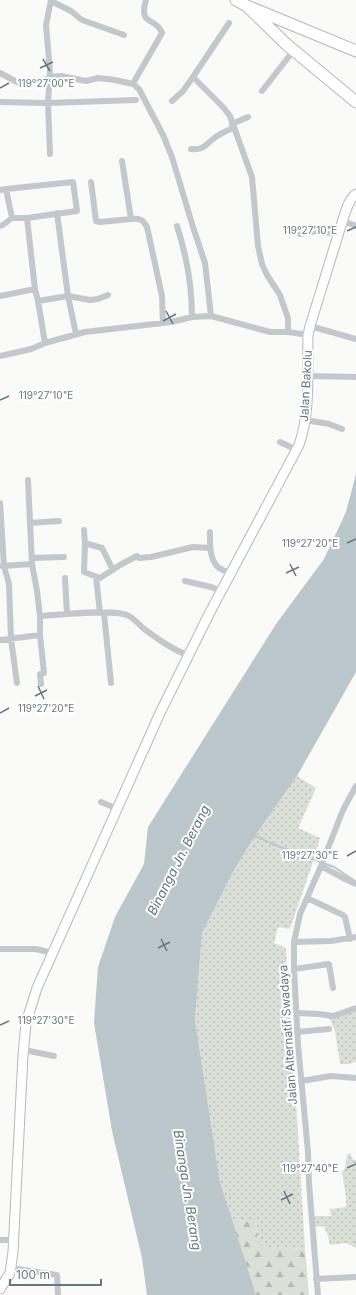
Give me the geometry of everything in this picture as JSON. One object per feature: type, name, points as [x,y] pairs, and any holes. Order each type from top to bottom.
[{"type":"highway","points":[[243,2],[283,21],[356,51]]},
{"type":"highway","points":[[243,2],[276,35],[356,102]]},
{"type":"highway","points":[[276,35],[283,21]]},
{"type":"main road","name":"Jalan Bakolu","points":[[11,1268],[14,1240],[24,1050],[29,1013],[37,988],[115,808],[188,655],[303,433],[307,406],[307,376],[304,334],[310,326],[336,233],[343,221],[350,201],[356,194]]},
{"type":"main road","points":[[0,1289],[7,1279],[11,1268]]},
{"type":"street","points":[[50,154],[48,103],[49,78],[46,25],[51,0],[71,11],[82,20],[124,35]]},
{"type":"street","points":[[135,80],[162,33],[160,29],[145,18],[144,9],[146,0]]},
{"type":"street","points":[[172,101],[183,91],[229,23]]},
{"type":"street","points":[[262,91],[294,50]]},
{"type":"street","points":[[0,73],[19,83],[61,76],[86,80],[98,78],[115,80],[133,84],[139,89],[163,135],[172,156],[205,263],[212,316]]},
{"type":"street","points":[[193,77],[227,111],[233,126],[252,177],[258,246],[262,264],[283,304],[288,318],[288,332]]},
{"type":"street","points":[[0,102],[48,103],[136,100]]},
{"type":"street","points":[[191,149],[198,150],[204,148],[215,137],[248,117]]},
{"type":"street","points":[[122,161],[131,219]]},
{"type":"street","points":[[0,226],[12,218],[27,218],[77,211],[73,182],[3,190],[12,218]]},
{"type":"street","points":[[91,182],[96,221],[141,219],[145,222],[162,296],[164,323]]},
{"type":"street","points":[[57,213],[68,296],[76,334]]},
{"type":"street","points":[[27,218],[35,289],[46,343]]},
{"type":"street","points":[[343,221],[356,226]]},
{"type":"street","points":[[177,226],[192,293],[192,317]]},
{"type":"street","points":[[300,234],[317,231],[336,233]]},
{"type":"street","points":[[0,296],[35,289]]},
{"type":"street","points":[[38,301],[68,296],[90,300],[108,295]]},
{"type":"street","points":[[0,356],[31,349],[76,334],[164,323],[192,317],[212,316],[270,332],[304,334]]},
{"type":"street","points":[[310,326],[356,339]]},
{"type":"street","points":[[307,376],[356,377]]},
{"type":"street","points":[[305,420],[329,424],[342,429]]},
{"type":"street","points":[[280,442],[294,449]]},
{"type":"street","points":[[28,480],[32,561],[38,592],[44,673],[40,674],[42,684]]},
{"type":"street","points":[[0,503],[2,566],[9,584],[11,639],[18,683]]},
{"type":"street","points":[[30,523],[59,521]]},
{"type":"street","points":[[84,530],[84,572],[100,578],[137,556],[139,558],[150,557],[193,547],[210,548]]},
{"type":"street","points":[[210,532],[210,548],[214,562],[217,566],[231,573]]},
{"type":"street","points":[[85,543],[102,548],[113,570]]},
{"type":"street","points":[[2,566],[64,557]]},
{"type":"street","points":[[96,577],[111,683]]},
{"type":"street","points":[[65,578],[67,614]]},
{"type":"street","points":[[185,581],[221,591]]},
{"type":"street","points":[[40,616],[118,613],[129,616],[169,646],[188,655]]},
{"type":"street","points":[[0,640],[40,635]]},
{"type":"street","name":"Jalan Alternatif Swadaya","points":[[318,1295],[308,1152],[297,1032],[294,942],[300,914],[343,810],[356,786]]},
{"type":"street","points":[[101,802],[115,808]]},
{"type":"street","points":[[321,866],[356,884]]},
{"type":"street","points":[[294,942],[331,941],[353,938],[343,915],[307,898]]},
{"type":"street","points":[[0,949],[26,948],[43,950],[52,953]]},
{"type":"street","points":[[294,969],[329,964],[334,988]]},
{"type":"street","points":[[296,1013],[333,1016],[356,1008]]},
{"type":"street","points":[[297,1032],[329,1029]]},
{"type":"street","points":[[24,1050],[54,1056]]},
{"type":"street","points":[[301,1081],[331,1076],[356,1078]]},
{"type":"street","points":[[0,1240],[14,1240]]},
{"type":"street","points":[[11,1268],[57,1276],[58,1295]]},
{"type":"street","points":[[316,1279],[356,1277]]},
{"type":"green space","points":[[297,776],[316,788],[298,828],[320,838],[290,929],[278,927],[274,943],[286,948],[305,1249],[258,1246],[256,1221],[232,1222],[220,1182],[195,1020],[202,933],[234,870],[255,836]]},
{"type":"green space","points":[[356,1010],[356,1062],[340,1064],[335,1031],[329,1018]]},
{"type":"green space","points":[[350,1153],[353,1160],[356,1160],[356,1248],[346,1243],[330,1245],[324,1226],[314,1227],[313,1216],[331,1216],[330,1209],[346,1207],[342,1172],[345,1168],[347,1155]]},
{"type":"green space","points":[[256,1221],[258,1246],[305,1249],[309,1295],[256,1295],[232,1222]]},
{"type":"water","name":"Binanga Jn. Berang","points":[[356,474],[356,672],[297,776],[255,836],[234,870],[202,933],[195,1020],[220,1182],[256,1295],[147,1295],[142,1258],[112,1131],[94,1023],[98,967],[115,917],[144,864],[148,827],[276,624],[324,559],[346,512]]},
{"type":"waterway","points":[[255,836],[334,867],[355,881]]}]
